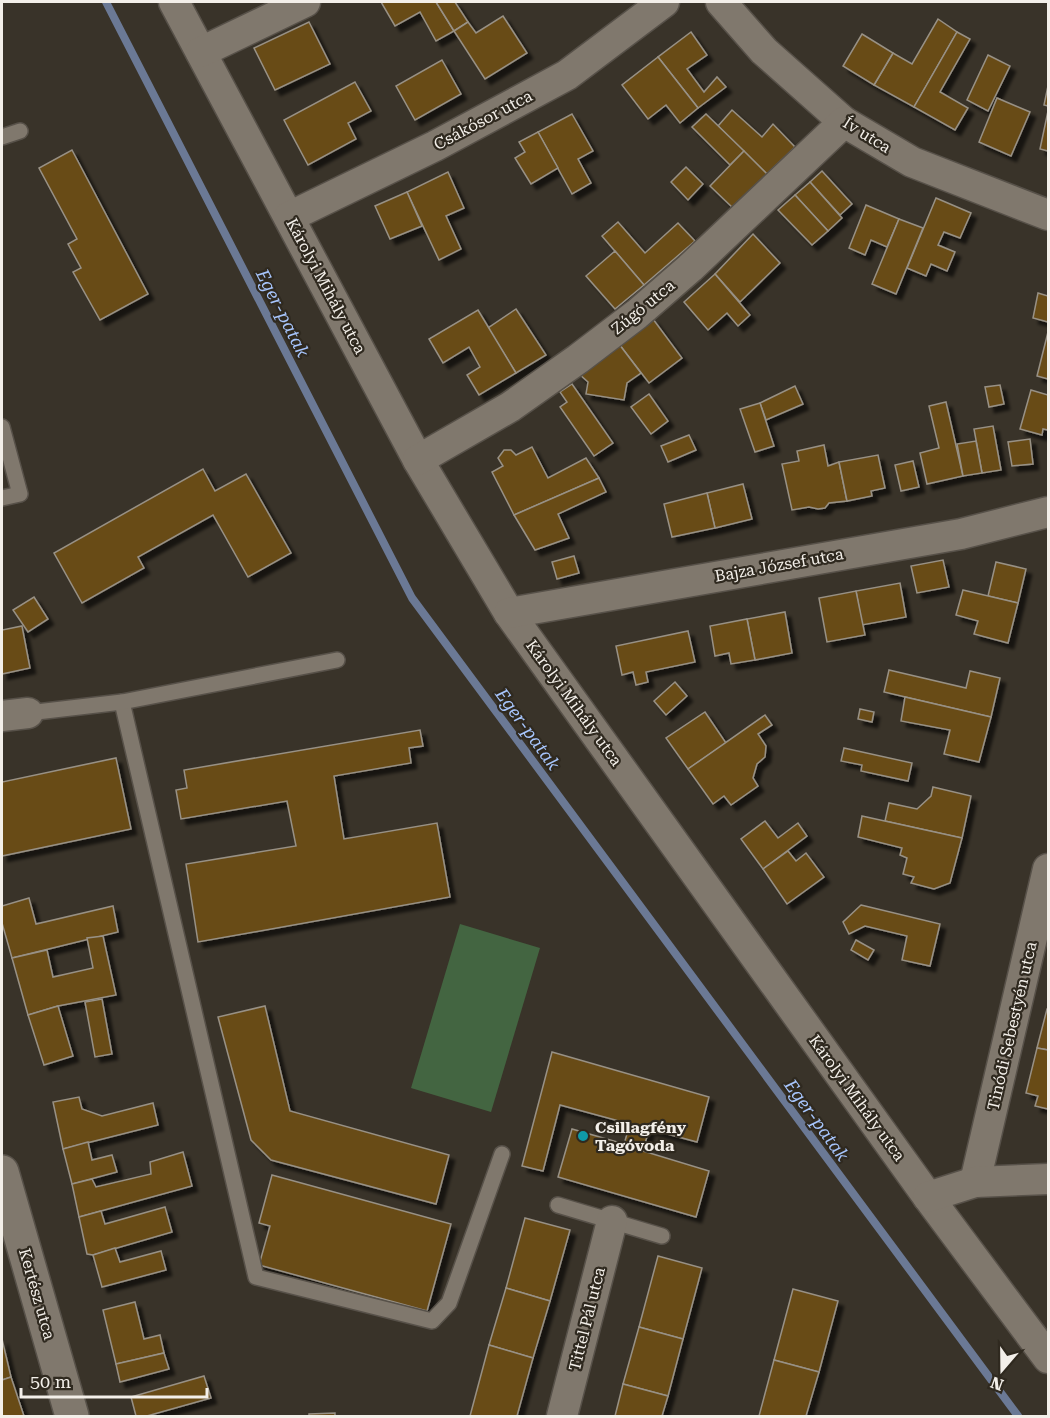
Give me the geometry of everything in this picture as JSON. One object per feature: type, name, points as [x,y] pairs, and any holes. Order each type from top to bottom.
[{"type":"street","name":"Károlyi Mihály utca","points":[[174,2],[418,460],[509,613],[928,1197],[1048,1358]]},
{"type":"street","points":[[201,52],[305,2]]},
{"type":"street","name":"Csákósor utca","points":[[289,217],[435,146],[567,75],[664,2]]},
{"type":"street","name":"Ív utca","points":[[721,2],[764,51],[844,122],[912,162],[1048,214]]},
{"type":"street","name":"Zúgó utca","points":[[418,460],[510,407],[637,314],[690,268],[844,122]]},
{"type":"street","name":"Bajza József utca","points":[[509,613],[961,534],[1048,512]]},
{"type":"street","name":"Tinódi Sebestyén utca","points":[[975,1182],[1048,869]]},
{"type":"street","name":"Kertész utca","points":[[2,1172],[72,1416]]},
{"type":"street","points":[[928,1197],[975,1182],[1048,1179]]},
{"type":"street","name":"Tittel Pál utca","points":[[562,1416],[612,1221]]},
{"type":"lane","points":[[2,137],[20,131]]},
{"type":"lane","points":[[2,427],[20,494],[2,498]]},
{"type":"lane","points":[[15,715],[122,702],[337,660]]},
{"type":"lane","points":[[122,702],[256,1278],[432,1321],[449,1303],[502,1154]]},
{"type":"lane","points":[[558,1205],[662,1236]]},
{"type":"green space","points":[[460,924],[540,948],[491,1112],[411,1088]]},
{"type":"building","points":[[381,2],[436,2],[454,31],[436,41],[420,12],[395,26]]},
{"type":"building","points":[[436,2],[455,2],[468,22],[454,31]]},
{"type":"building","points":[[503,16],[527,53],[485,79],[454,31],[468,22],[476,33]]},
{"type":"building","points":[[938,19],[957,32],[914,107],[874,85],[893,53],[912,64]]},
{"type":"building","points":[[309,22],[330,64],[275,90],[254,48]]},
{"type":"building","points":[[691,32],[707,55],[687,69],[704,92],[717,77],[726,87],[698,108],[658,57]]},
{"type":"building","points":[[957,32],[970,39],[940,92],[968,108],[955,130],[914,107]]},
{"type":"building","points":[[862,34],[893,53],[874,85],[843,66]]},
{"type":"building","points":[[988,55],[1010,66],[988,111],[967,100]]},
{"type":"building","points":[[658,57],[698,108],[680,123],[666,105],[648,119],[622,85]]},
{"type":"building","points":[[442,60],[461,94],[415,120],[396,86]]},
{"type":"building","points":[[355,82],[371,111],[348,123],[356,139],[308,165],[284,120]]},
{"type":"building","points":[[1048,86],[1048,106],[1044,105]]},
{"type":"building","points":[[997,98],[1030,112],[1011,156],[979,142]]},
{"type":"building","points":[[732,110],[762,137],[773,124],[795,147],[767,174],[718,126]]},
{"type":"building","points":[[1048,111],[1048,151],[1040,149]]},
{"type":"building","points":[[572,114],[593,151],[578,159],[591,183],[572,194],[538,132]]},
{"type":"building","points":[[706,114],[744,151],[730,165],[692,127]]},
{"type":"building","points":[[538,132],[558,168],[531,184],[515,158],[525,152],[519,142]]},
{"type":"building","points":[[72,150],[148,294],[100,320],[73,272],[81,268],[68,244],[77,239],[39,168]]},
{"type":"building","points":[[744,151],[767,174],[734,209],[710,186]]},
{"type":"building","points":[[686,167],[703,184],[688,200],[671,182]]},
{"type":"building","points":[[822,171],[852,204],[840,215],[810,182]]},
{"type":"building","points":[[448,172],[464,208],[446,216],[461,249],[439,260],[407,192]]},
{"type":"building","points":[[810,182],[842,218],[828,231],[795,195]]},
{"type":"building","points":[[407,192],[422,226],[390,239],[375,206]]},
{"type":"building","points":[[795,195],[828,231],[812,245],[778,210]]},
{"type":"building","points":[[936,198],[971,213],[960,238],[944,232],[938,245],[955,252],[947,271],[931,264],[926,276],[907,268]]},
{"type":"building","points":[[866,205],[899,219],[887,247],[871,240],[865,255],[849,248]]},
{"type":"building","points":[[899,219],[923,228],[896,294],[872,284]]},
{"type":"building","points":[[618,222],[645,253],[678,223],[695,241],[644,285],[602,236]]},
{"type":"building","points":[[753,234],[780,263],[740,302],[715,274]]},
{"type":"building","points":[[615,251],[644,285],[615,309],[586,276]]},
{"type":"building","points":[[715,274],[750,315],[738,326],[727,313],[708,330],[684,302]]},
{"type":"building","points":[[1038,293],[1048,296],[1048,322],[1033,318]]},
{"type":"building","points":[[516,309],[546,355],[516,373],[488,328]]},
{"type":"building","points":[[478,310],[516,373],[479,395],[467,375],[480,367],[469,347],[443,363],[429,339]]},
{"type":"building","points":[[653,319],[682,358],[649,383],[619,344]]},
{"type":"building","points":[[1048,332],[1048,379],[1037,376]]},
{"type":"building","points":[[619,344],[641,373],[627,383],[624,400],[586,394],[588,382],[578,373]]},
{"type":"building","points":[[572,384],[613,443],[594,456],[560,407],[567,402],[560,392]]},
{"type":"building","points":[[1000,385],[1004,404],[989,407],[985,387]]},
{"type":"building","points":[[795,386],[803,404],[766,420],[760,403]]},
{"type":"building","points":[[1031,390],[1048,395],[1048,430],[1043,429],[1042,435],[1020,429]]},
{"type":"building","points":[[649,394],[668,421],[651,434],[631,407]]},
{"type":"building","points":[[946,402],[963,476],[927,484],[920,453],[939,448],[929,406]]},
{"type":"building","points":[[760,403],[774,446],[755,452],[740,409]]},
{"type":"building","points":[[993,426],[1001,470],[982,473],[974,429]]},
{"type":"building","points":[[689,435],[696,450],[668,462],[661,446]]},
{"type":"building","points":[[1030,439],[1033,464],[1012,466],[1008,442]]},
{"type":"building","points":[[976,441],[982,473],[963,476],[957,444]]},
{"type":"building","points":[[824,445],[828,466],[839,462],[847,501],[829,503],[825,508],[809,507],[792,510],[782,464],[799,461],[797,451]]},
{"type":"building","points":[[532,447],[548,478],[586,458],[599,478],[514,515],[492,472],[503,466],[498,458],[504,450],[511,450],[516,455]]},
{"type":"building","points":[[878,455],[885,488],[871,491],[872,496],[847,501],[839,462]]},
{"type":"building","points":[[913,461],[919,487],[901,491],[895,465]]},
{"type":"building","points":[[203,469],[215,491],[246,474],[291,553],[248,577],[213,515],[138,557],[144,568],[82,603],[54,553]]},
{"type":"building","points":[[599,478],[606,492],[558,514],[569,538],[535,550],[514,515]]},
{"type":"building","points":[[743,484],[752,519],[715,528],[707,493]]},
{"type":"building","points":[[707,493],[715,528],[672,537],[664,504]]},
{"type":"building","points":[[574,556],[579,573],[557,579],[552,562]]},
{"type":"building","points":[[943,560],[949,587],[917,593],[911,566]]},
{"type":"building","points":[[996,562],[1026,569],[1018,603],[988,596]]},
{"type":"building","points":[[900,583],[906,617],[862,625],[856,591]]},
{"type":"building","points":[[963,590],[1018,603],[1008,643],[974,634],[978,621],[956,615]]},
{"type":"building","points":[[856,591],[865,635],[827,642],[819,598]]},
{"type":"building","points":[[34,597],[48,619],[28,632],[13,610]]},
{"type":"building","points":[[785,612],[792,653],[755,660],[747,619]]},
{"type":"building","points":[[747,619],[755,660],[731,664],[729,653],[715,656],[710,626]]},
{"type":"building","points":[[22,626],[30,668],[2,674],[2,630]]},
{"type":"building","points":[[688,631],[695,662],[646,672],[648,682],[636,685],[633,672],[622,675],[616,646]]},
{"type":"building","points":[[889,670],[966,688],[970,671],[1000,678],[991,717],[884,692]]},
{"type":"building","points":[[675,682],[687,696],[666,715],[654,701]]},
{"type":"building","points":[[905,697],[991,717],[979,762],[944,754],[950,730],[901,721]]},
{"type":"building","points":[[860,709],[874,712],[872,722],[858,719]]},
{"type":"building","points":[[705,712],[726,743],[688,769],[666,738]]},
{"type":"building","points":[[765,715],[772,725],[758,734],[766,746],[765,757],[757,764],[753,778],[758,786],[731,805],[724,796],[713,804],[688,769]]},
{"type":"building","points":[[420,730],[423,746],[409,748],[411,763],[334,776],[344,839],[437,823],[450,897],[198,942],[186,864],[296,846],[287,801],[181,819],[176,790],[187,788],[184,770]]},
{"type":"building","points":[[844,748],[912,763],[908,781],[861,771],[862,765],[841,761]]},
{"type":"building","points":[[116,758],[131,829],[2,856],[2,782]]},
{"type":"building","points":[[933,787],[971,796],[962,838],[885,821],[889,803],[917,809],[931,796]]},
{"type":"building","points":[[862,816],[962,838],[950,883],[934,889],[911,883],[914,877],[903,874],[907,858],[900,855],[902,848],[858,837]]},
{"type":"building","points":[[765,821],[778,838],[798,823],[807,836],[763,869],[741,839]]},
{"type":"building","points":[[788,851],[796,861],[806,853],[824,877],[787,904],[763,869]]},
{"type":"building","points":[[29,898],[36,924],[113,906],[118,932],[12,958],[2,923],[2,906]]},
{"type":"building","points":[[861,905],[940,924],[930,966],[902,960],[907,936],[865,926],[849,934],[843,922]]},
{"type":"building","points":[[103,936],[116,995],[58,1006],[28,1015],[12,958],[47,950],[53,977],[93,968],[87,938]]},
{"type":"building","points":[[856,940],[874,950],[868,960],[851,950]]},
{"type":"building","points":[[102,999],[112,1054],[95,1057],[85,1002]]},
{"type":"building","points":[[58,1006],[73,1056],[44,1065],[28,1015]]},
{"type":"building","points":[[265,1006],[290,1111],[449,1155],[436,1204],[271,1160],[251,1140],[218,1017]]},
{"type":"building","points":[[1048,1009],[1048,1050],[1037,1048]]},
{"type":"building","points":[[1037,1048],[1048,1050],[1048,1109],[1035,1106],[1038,1096],[1026,1093]]},
{"type":"building","name":"Csillagfény Tagóvoda","points":[[552,1052],[709,1097],[697,1142],[649,1129],[643,1151],[709,1171],[696,1217],[558,1177],[572,1129],[624,1144],[630,1124],[560,1105],[543,1171],[522,1166]]},
{"type":"building","points":[[79,1097],[82,1109],[102,1116],[153,1103],[158,1125],[63,1149],[53,1102]]},
{"type":"building","points":[[88,1142],[92,1160],[112,1155],[117,1172],[72,1184],[63,1149]]},
{"type":"building","points":[[183,1152],[192,1186],[79,1217],[72,1184],[92,1179],[96,1187],[151,1174],[150,1162]]},
{"type":"building","points":[[272,1175],[451,1224],[427,1311],[259,1265],[270,1226],[259,1223]]},
{"type":"building","points":[[165,1207],[172,1232],[93,1255],[87,1254],[79,1217],[101,1211],[105,1224]]},
{"type":"building","points":[[525,1218],[570,1230],[550,1301],[506,1288]]},
{"type":"building","points":[[115,1248],[120,1262],[161,1251],[166,1270],[102,1287],[93,1255]]},
{"type":"building","points":[[658,1256],[702,1268],[683,1339],[639,1327]]},
{"type":"building","points":[[506,1288],[550,1301],[533,1358],[489,1345]]},
{"type":"building","points":[[793,1289],[838,1301],[819,1372],[774,1360]]},
{"type":"building","points":[[135,1302],[144,1339],[160,1335],[164,1353],[116,1364],[103,1310]]},
{"type":"building","points":[[639,1327],[683,1339],[668,1396],[623,1384]]},
{"type":"building","points":[[2,1339],[11,1377],[2,1380]]},
{"type":"building","points":[[489,1345],[533,1358],[517,1416],[470,1416]]},
{"type":"building","points":[[164,1353],[169,1369],[120,1382],[116,1364]]},
{"type":"building","points":[[774,1360],[819,1372],[806,1416],[759,1416]]},
{"type":"building","points":[[204,1376],[211,1398],[147,1416],[136,1416],[131,1397]]},
{"type":"building","points":[[11,1377],[24,1416],[2,1416],[2,1380]]},
{"type":"building","points":[[623,1384],[668,1396],[662,1416],[615,1416]]},
{"type":"building","points":[[335,1413],[335,1416],[309,1416],[309,1414]]},
{"type":"waterway","name":"Eger-patak","points":[[106,2],[412,598],[1018,1416]]},
{"type":"place","name":"Csillagfény Tagóvoda","points":[[583,1136]]}]
